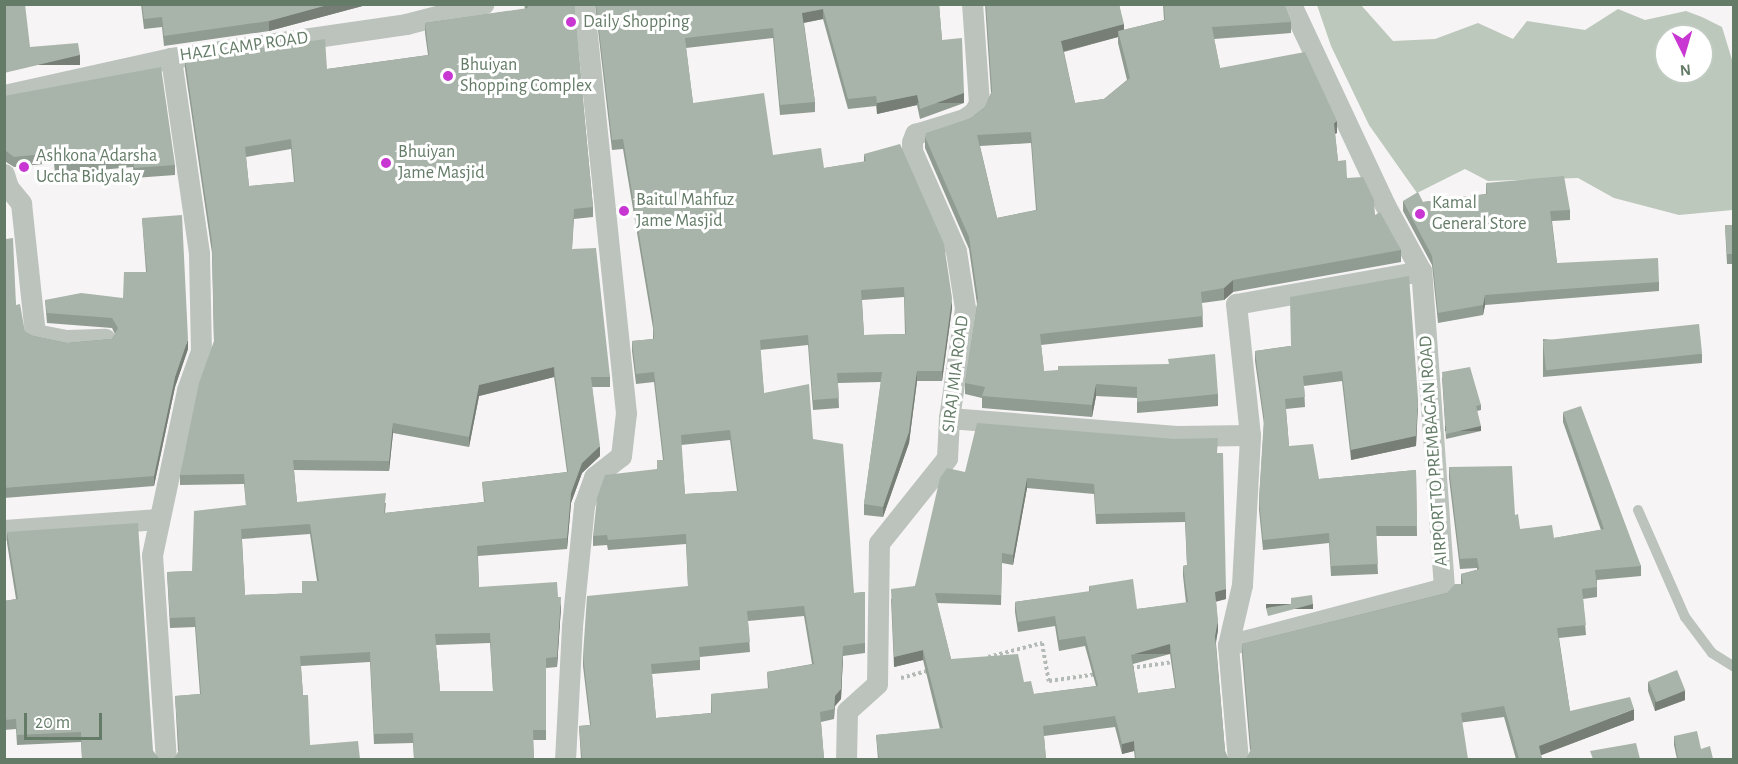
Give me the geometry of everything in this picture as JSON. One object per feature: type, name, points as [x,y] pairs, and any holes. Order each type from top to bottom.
[{"type":"street","name":"HAZI CAMP ROAD","points":[[4,95],[171,58],[406,24],[483,4]]},
{"type":"street","points":[[565,759],[572,626],[584,505],[594,477],[621,456],[626,413],[584,4]]},
{"type":"street","name":"SIRAJ MIA ROAD","points":[[877,684],[879,543],[943,468],[947,458],[949,418],[965,308],[956,251],[912,151],[912,142],[915,134],[964,119],[974,112],[979,102],[972,4]]},
{"type":"street","points":[[1238,759],[1228,645],[1242,585],[1250,435],[1236,304],[1421,272],[1291,4]]},
{"type":"street","points":[[166,759],[152,555],[187,390],[201,351],[199,253],[171,58]]},
{"type":"street","points":[[4,174],[8,187],[21,203],[35,334],[67,340],[105,339]]},
{"type":"street","name":"AIRPORT TO PREMBAGAN ROAD","points":[[1228,645],[1444,588],[1421,272]]},
{"type":"street","points":[[949,418],[1176,436],[1250,435]]},
{"type":"street","points":[[4,530],[159,519]]},
{"type":"street","points":[[846,759],[847,711],[877,684]]},
{"type":"lane","points":[[1638,510],[1685,617],[1712,652],[1734,667]]},
{"type":"path","points":[[977,660],[1042,643],[1049,681],[1104,673]]},
{"type":"path","points":[[1126,669],[1181,661]]},
{"type":"path","points":[[877,684],[933,670]]},
{"type":"shaded area","points":[[1317,5],[1361,5],[1393,41],[1435,39],[1478,23],[1513,39],[1527,21],[1585,30],[1618,9],[1645,20],[1686,11],[1722,27],[1733,63],[1733,210],[1679,215],[1614,198],[1578,178],[1488,181],[1465,169],[1417,193],[1369,125],[1331,46]]},
{"type":"building","points":[[4,4],[25,4],[30,47],[78,43],[80,55],[4,73]]},
{"type":"building","points":[[142,4],[331,4],[269,21],[164,36],[162,17],[144,19]]},
{"type":"building","points":[[527,4],[574,4],[593,207],[574,209],[572,249],[596,248],[610,377],[591,377],[600,446],[582,463],[571,493],[567,538],[477,546],[479,587],[557,582],[558,597],[561,597],[557,657],[546,658],[546,730],[533,730],[534,759],[414,759],[413,733],[374,734],[370,652],[300,656],[303,695],[308,695],[310,745],[358,741],[360,759],[174,759],[179,750],[175,696],[201,694],[195,617],[170,618],[167,572],[192,571],[194,511],[246,505],[244,474],[180,475],[199,383],[214,341],[212,242],[185,59],[325,39],[327,69],[429,55],[425,23],[528,8]],"holes":[[[291,139],[295,182],[249,186],[245,147]],[[554,367],[568,472],[482,482],[485,502],[384,513],[386,493],[297,502],[293,460],[389,461],[393,423],[469,437],[479,385]],[[310,524],[319,581],[302,581],[302,593],[245,595],[241,529]],[[490,633],[493,691],[440,691],[435,634]]]},
{"type":"building","points":[[596,4],[939,4],[942,40],[962,38],[964,93],[920,109],[917,95],[877,103],[876,96],[848,99],[823,9],[802,13],[815,102],[780,105],[773,28],[685,38],[693,103],[764,93],[773,155],[821,148],[824,168],[866,161],[864,154],[900,144],[944,244],[952,298],[942,371],[917,371],[909,432],[883,507],[864,504],[882,372],[837,373],[839,398],[813,400],[808,335],[760,340],[764,393],[809,384],[813,439],[843,444],[854,593],[865,592],[865,643],[843,646],[841,689],[835,696],[834,709],[820,712],[824,759],[582,759],[579,726],[591,725],[583,655],[587,596],[688,586],[686,534],[608,540],[607,535],[593,536],[597,498],[605,475],[657,469],[657,460],[664,460],[654,372],[636,374],[632,341],[654,339],[653,318],[623,139],[612,140]],"holes":[[[904,287],[906,334],[864,335],[861,290]],[[730,430],[738,491],[685,494],[681,435]],[[804,606],[814,664],[767,672],[769,688],[711,694],[712,713],[656,718],[651,664],[700,660],[699,647],[750,642],[747,611]]]},
{"type":"building","points":[[986,4],[1119,4],[1124,24],[1061,41],[1075,103],[1104,99],[1130,78],[1118,31],[1165,20],[1164,4],[1284,4],[1291,22],[1212,27],[1220,68],[1305,52],[1337,121],[1334,123],[1338,161],[1346,160],[1347,178],[1363,177],[1374,200],[1375,215],[1380,212],[1401,250],[1233,280],[1224,288],[1201,292],[1203,316],[1040,334],[1044,371],[1058,370],[1058,366],[1169,364],[1168,359],[1215,354],[1218,394],[1137,402],[1137,387],[1096,384],[1092,405],[982,396],[985,387],[965,383],[978,298],[969,237],[925,137],[926,133],[971,118],[985,107],[992,91]],"holes":[[[1031,132],[1037,210],[997,218],[977,135]]]},
{"type":"building","points":[[161,67],[175,165],[134,168],[133,157],[55,164],[54,153],[14,157],[4,152],[4,96]]},
{"type":"building","points":[[1564,176],[1570,210],[1550,211],[1557,263],[1658,258],[1659,282],[1485,295],[1483,305],[1438,313],[1432,256],[1403,201],[1418,192],[1423,202],[1487,194],[1486,183]]},
{"type":"building","points":[[182,215],[188,339],[175,377],[154,476],[4,488],[4,225],[6,239],[13,238],[16,305],[20,304],[25,332],[33,336],[67,343],[112,339],[118,328],[112,318],[47,313],[45,300],[81,293],[123,298],[124,272],[147,272],[142,218]]},
{"type":"building","points":[[1725,225],[1734,225],[1734,254],[1727,254]]},
{"type":"building","points":[[1409,276],[1418,398],[1416,436],[1351,450],[1342,371],[1303,376],[1305,397],[1285,399],[1289,446],[1313,444],[1319,479],[1416,470],[1417,526],[1376,526],[1378,564],[1331,566],[1329,533],[1263,540],[1259,500],[1264,417],[1255,351],[1291,346],[1290,297]]},
{"type":"building","points":[[1699,324],[1702,354],[1546,370],[1543,340]]},
{"type":"building","points":[[1470,367],[1481,405],[1476,406],[1481,426],[1446,434],[1442,372]]},
{"type":"building","points":[[1581,406],[1641,566],[1595,570],[1597,587],[1582,589],[1586,625],[1557,628],[1570,711],[1630,697],[1634,709],[1539,746],[1542,759],[1519,759],[1504,706],[1461,713],[1468,759],[1246,759],[1251,749],[1242,644],[1447,593],[1455,584],[1463,584],[1461,574],[1479,569],[1477,558],[1460,559],[1449,467],[1512,466],[1515,515],[1518,514],[1520,529],[1552,525],[1554,538],[1604,529],[1563,412]]},
{"type":"building","points":[[977,423],[1175,439],[1218,438],[1217,453],[1223,453],[1226,589],[1215,592],[1218,620],[1215,636],[1225,751],[1228,758],[1232,759],[1136,759],[1134,741],[1122,744],[1115,716],[1043,726],[1046,759],[879,759],[876,735],[943,728],[923,650],[894,657],[891,589],[915,586],[940,478],[947,468],[965,472]],"holes":[[[1027,478],[1094,484],[1096,514],[1185,512],[1187,565],[1183,566],[1188,602],[1137,609],[1133,579],[1089,586],[1090,591],[1015,602],[1018,622],[1055,616],[1059,640],[1085,636],[1098,686],[1034,694],[1031,681],[1024,682],[1018,654],[951,659],[935,593],[1001,595],[1002,553],[1013,555]],[[1170,644],[1176,688],[1138,693],[1131,655]]]},
{"type":"building","points":[[138,523],[153,751],[159,759],[82,759],[81,732],[17,735],[16,719],[4,720],[4,601],[18,599],[7,532]]},
{"type":"building","points":[[1312,595],[1313,604],[1268,616],[1266,608],[1291,604],[1291,598]]},
{"type":"building","points":[[1677,670],[1685,690],[1656,702],[1648,682]]},
{"type":"building","points":[[1697,731],[1701,749],[1710,746],[1713,759],[1678,759],[1674,736]]},
{"type":"building","points":[[1636,743],[1640,759],[1593,759],[1590,751]]},
{"type":"place","name":"Daily Shopping","points":[[571,22]]},
{"type":"place","name":"Bhuiyan Shopping Complex","points":[[448,76]]},
{"type":"place","name":"Bhuiyan Jame Masjid","points":[[386,163]]},
{"type":"place","name":"Ashkona Adarsha Uccha Bidyalay","points":[[24,167]]},
{"type":"place","name":"Baitul Mahfuz Jame Masjid","points":[[624,211]]},
{"type":"place","name":"Kamal General Store","points":[[1420,214]]}]
